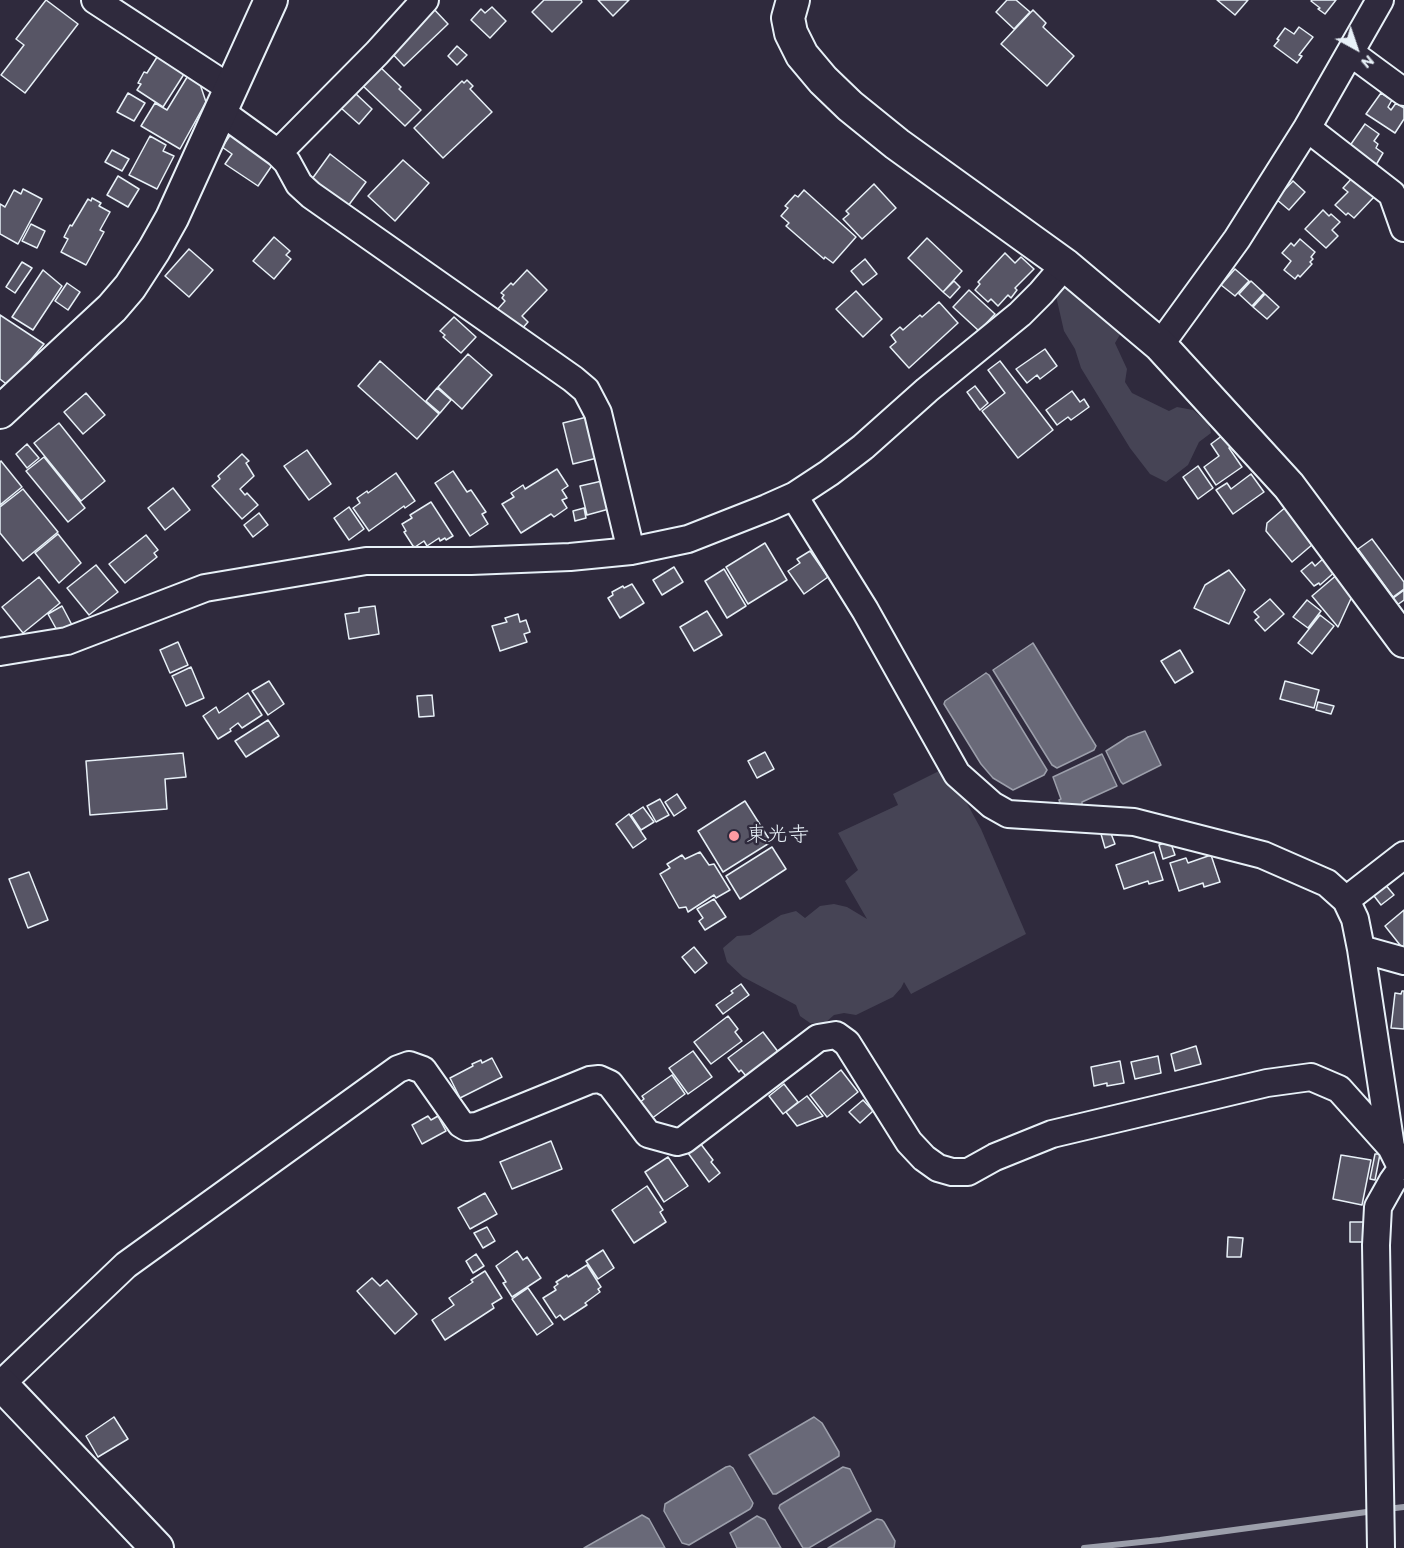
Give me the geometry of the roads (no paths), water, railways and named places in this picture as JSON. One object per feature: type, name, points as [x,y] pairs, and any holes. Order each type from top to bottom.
[{"type":"street","points":[[95,0],[225,100],[287,162],[299,184],[311,195],[564,372],[586,390],[598,413],[631,551]]},
{"type":"street","points":[[0,412],[111,308],[130,287],[172,218],[270,0]]},
{"type":"street","points":[[278,153],[378,53],[425,0]]},
{"type":"street","points":[[793,0],[788,18],[791,33],[799,48],[823,80],[897,144],[1065,265],[1160,345],[1289,486],[1404,640]]},
{"type":"street","points":[[1160,345],[1237,239],[1307,128],[1380,0]]},
{"type":"street","points":[[1351,53],[1404,92]]},
{"type":"street","points":[[1307,128],[1392,194],[1404,228]]},
{"type":"street","points":[[0,652],[67,641],[205,588],[366,561],[471,561],[570,557],[631,551],[688,540],[794,496],[863,447],[1020,314],[1065,265]]},
{"type":"street","points":[[794,496],[865,610],[957,774],[992,805],[1008,814],[1134,822],[1263,855],[1327,883],[1346,900],[1354,919],[1361,949],[1399,1160],[1378,1207],[1376,1245],[1382,1548]]},
{"type":"street","points":[[1346,900],[1404,855]]},
{"type":"street","points":[[1361,949],[1404,961]]},
{"type":"street","points":[[157,1548],[0,1384],[126,1265],[398,1069],[409,1065],[423,1070],[461,1124],[466,1126],[477,1126],[590,1080],[599,1079],[610,1084],[648,1134],[677,1142],[684,1140],[818,1038],[836,1035],[847,1043],[909,1142],[924,1158],[938,1168],[952,1172],[968,1172],[994,1157],[1052,1134],[1267,1083],[1311,1077],[1339,1089],[1399,1160]]},
{"type":"water","points":[[1033,643],[1096,746],[1094,750],[1057,768],[1052,765],[993,670]]},
{"type":"water","points":[[986,673],[1047,770],[1044,775],[1013,790],[993,778],[981,764],[944,704],[945,701]]},
{"type":"water","points":[[1145,731],[1161,765],[1123,784],[1106,751],[1128,737]]},
{"type":"water","points":[[1102,754],[1117,786],[1082,802],[1082,805],[1062,809],[1053,777]]},
{"type":"water","points":[[814,1417],[822,1423],[839,1452],[839,1456],[773,1494],[749,1455]]},
{"type":"water","points":[[730,1466],[753,1503],[752,1506],[689,1545],[682,1543],[664,1511],[665,1504]]},
{"type":"water","points":[[843,1467],[850,1469],[871,1511],[809,1548],[803,1548],[779,1508],[780,1505]]},
{"type":"water","points":[[642,1515],[649,1519],[665,1548],[584,1548]]},
{"type":"water","points":[[757,1516],[765,1520],[781,1548],[737,1548],[730,1533]]},
{"type":"water","points":[[877,1519],[884,1522],[895,1541],[894,1548],[828,1548]]},
{"type":"waterway","points":[[1387,1509],[1404,1507]]},
{"type":"waterway","points":[[1084,1548],[1374,1511]]},
{"type":"place","name":"東光寺","points":[[734,836]]}]
